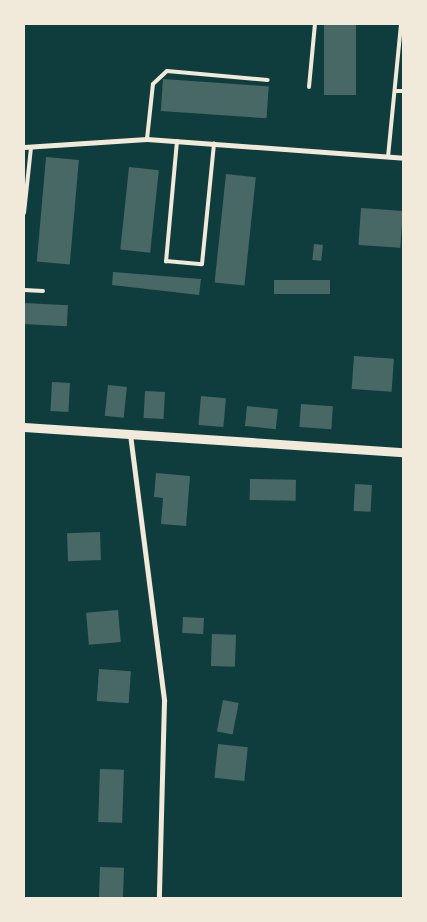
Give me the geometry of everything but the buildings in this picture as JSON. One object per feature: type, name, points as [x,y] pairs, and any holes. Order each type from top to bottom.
[{"type":"street","points":[[24,147],[147,139],[403,158]]},
{"type":"street","points":[[24,428],[130,433],[403,452]]},
{"type":"street","points":[[130,433],[164,701],[159,898]]},
{"type":"lane","points":[[309,87],[315,24]]},
{"type":"lane","points":[[388,157],[401,24]]},
{"type":"lane","points":[[147,139],[153,84],[167,71],[268,80]]},
{"type":"lane","points":[[395,90],[403,91]]},
{"type":"lane","points":[[177,141],[166,261],[202,264],[214,144]]},
{"type":"lane","points":[[24,213],[30,148]]},
{"type":"lane","points":[[24,290],[43,291]]}]
